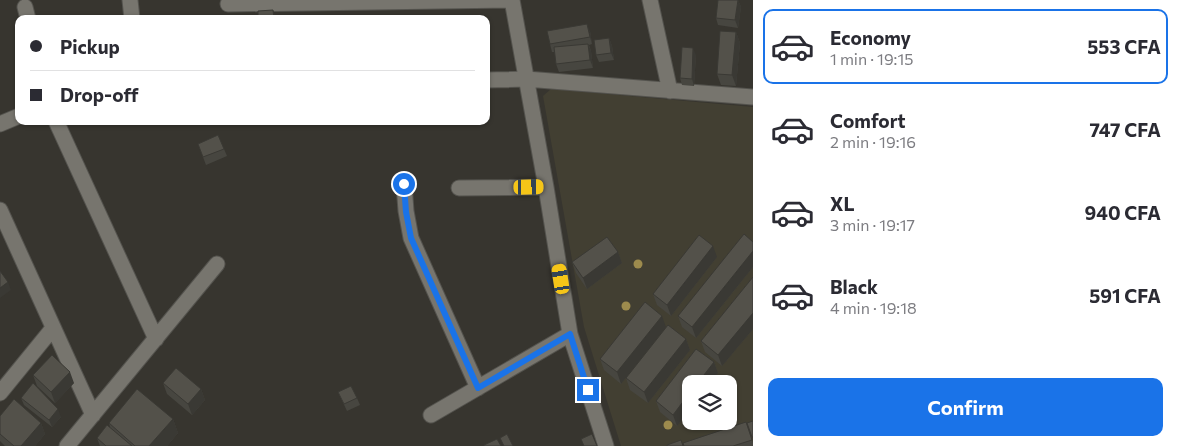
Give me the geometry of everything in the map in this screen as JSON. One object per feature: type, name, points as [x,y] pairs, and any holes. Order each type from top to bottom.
[{"type":"street","points":[[130,0],[132,15]]},
{"type":"street","points":[[229,8],[512,0],[546,187],[570,334],[606,446]]},
{"type":"street","points":[[650,0],[670,91]]},
{"type":"street","points":[[490,80],[526,79],[753,97]]},
{"type":"street","points":[[0,124],[15,118]]},
{"type":"street","points":[[58,125],[156,339]]},
{"type":"street","points":[[404,184],[406,212],[411,238],[478,388]]},
{"type":"street","points":[[459,188],[546,187]]},
{"type":"street","points":[[1,217],[92,415]]},
{"type":"street","points":[[67,446],[217,264]]},
{"type":"street","points":[[0,393],[53,328]]},
{"type":"street","points":[[431,415],[570,334]]},
{"type":"shaded area","points":[[551,89],[753,107],[753,446],[621,446],[584,327],[543,96]]},
{"type":"building","points":[[718,0],[738,0],[735,20],[716,18]]},
{"type":"building","points":[[273,10],[274,15],[258,15],[258,11]]},
{"type":"building","points":[[587,24],[590,37],[550,44],[547,31]]},
{"type":"building","points":[[720,31],[736,32],[732,75],[717,74]]},
{"type":"building","points":[[609,38],[611,53],[596,55],[594,40]]},
{"type":"building","points":[[588,44],[590,60],[556,64],[554,47]]},
{"type":"building","points":[[682,47],[693,48],[692,79],[680,78]]},
{"type":"building","points":[[218,135],[224,149],[203,157],[198,144]]},
{"type":"building","points":[[744,234],[753,242],[753,251],[692,327],[678,316]]},
{"type":"building","points":[[699,235],[713,246],[667,305],[653,294]]},
{"type":"building","points":[[607,237],[618,252],[583,278],[572,262]]},
{"type":"building","points":[[0,271],[8,282],[0,288]]},
{"type":"building","points":[[753,277],[753,313],[718,355],[701,341]]},
{"type":"building","points":[[645,302],[662,316],[617,372],[600,359]]},
{"type":"building","points":[[668,325],[686,339],[644,392],[626,378]]},
{"type":"building","points":[[696,349],[714,362],[704,375],[682,375],[682,403],[673,415],[656,401]]},
{"type":"building","points":[[52,355],[70,372],[51,392],[33,375]]},
{"type":"building","points":[[176,368],[201,389],[188,404],[163,383]]},
{"type":"building","points":[[33,383],[58,409],[49,420],[21,398]]},
{"type":"building","points":[[351,386],[357,398],[344,404],[338,392]]},
{"type":"building","points":[[137,389],[173,419],[149,446],[135,446],[109,423]]},
{"type":"building","points":[[14,399],[41,423],[21,446],[14,446],[0,434],[0,416]]},
{"type":"building","points":[[753,421],[753,437],[752,437],[747,423]]},
{"type":"building","points":[[746,422],[752,440],[733,446],[684,446],[683,443],[722,430],[737,430],[737,425]]},
{"type":"building","points":[[107,425],[132,446],[106,446],[97,438]]},
{"type":"building","points":[[507,434],[513,446],[504,446],[500,438]]},
{"type":"building","points":[[592,434],[597,446],[584,446],[581,439]]},
{"type":"building","points":[[497,439],[501,446],[484,446],[484,445]]},
{"type":"building","points":[[681,440],[683,446],[667,446],[667,445]]},
{"type":"route","points":[[404,184],[406,212],[411,238],[478,388],[570,334],[588,390]]}]
